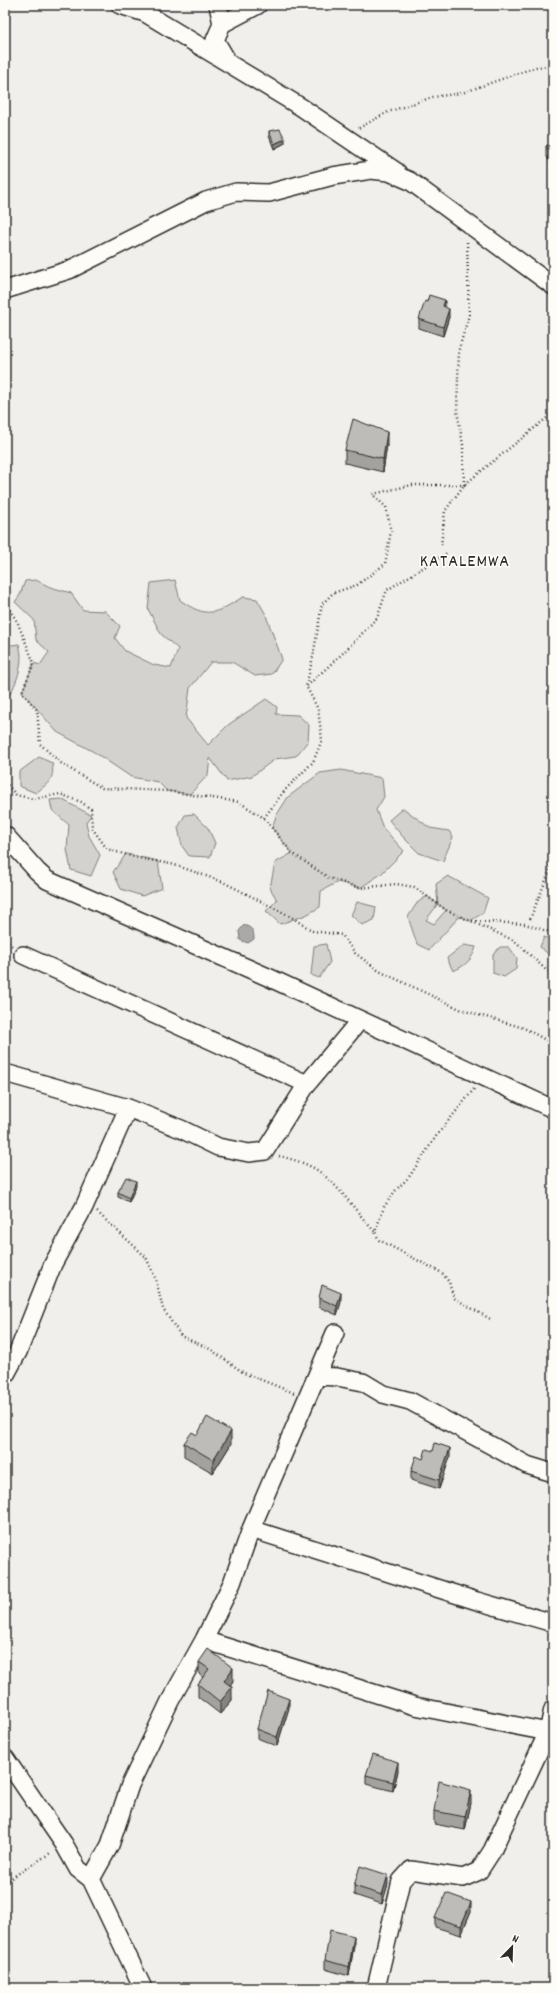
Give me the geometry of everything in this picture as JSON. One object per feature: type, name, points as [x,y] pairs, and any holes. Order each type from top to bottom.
[{"type":"street","points":[[120,5],[145,13],[301,107],[410,181],[553,286]]},
{"type":"street","points":[[218,5],[222,24],[215,40],[228,63]]},
{"type":"street","points":[[222,24],[258,5]]},
{"type":"street","points":[[5,290],[69,270],[206,201],[236,192],[268,193],[333,176],[371,170],[389,172],[410,181]]},
{"type":"street","points":[[5,835],[47,880],[360,1020],[553,1109]]},
{"type":"street","points":[[23,955],[307,1084]]},
{"type":"street","points":[[5,1073],[128,1108],[181,1129],[218,1147],[249,1153],[264,1151],[307,1084],[360,1020]]},
{"type":"street","points":[[5,1376],[18,1352],[53,1264],[87,1202],[128,1108]]},
{"type":"street","points":[[91,1879],[110,1845],[130,1784],[170,1701],[204,1640],[232,1583],[251,1529],[335,1333]]},
{"type":"street","points":[[316,1376],[363,1382],[383,1394],[410,1401],[527,1465],[553,1473]]},
{"type":"street","points":[[251,1529],[553,1624]]},
{"type":"street","points":[[204,1640],[415,1706],[548,1732]]},
{"type":"street","points":[[376,1988],[401,1881],[411,1870],[464,1878],[478,1871],[492,1851],[548,1732],[553,1709]]},
{"type":"street","points":[[5,1758],[64,1844],[78,1869],[91,1879],[144,1988]]},
{"type":"path","points":[[344,136],[388,112],[433,97],[462,94],[536,67],[553,66]]},
{"type":"path","points":[[464,485],[463,445],[457,411],[459,349],[469,315],[466,222]]},
{"type":"path","points":[[442,545],[445,511],[464,485],[553,413]]},
{"type":"path","points":[[264,818],[285,790],[313,762],[322,740],[318,709],[306,686],[313,657],[322,604],[334,593],[357,585],[385,564],[391,531],[386,507],[372,494],[412,485],[464,485]]},
{"type":"path","points":[[306,686],[344,652],[377,618],[386,590],[447,553]]},
{"type":"path","points":[[5,602],[17,621],[34,663],[22,692],[37,710],[40,744],[62,764],[102,788],[167,790],[239,802],[264,818],[292,853],[329,878],[360,888],[396,884],[414,887],[446,910],[516,941],[545,969],[553,973]]},
{"type":"path","points":[[5,782],[16,795],[34,799],[60,794],[80,802],[91,809],[92,828],[106,849],[134,857],[175,865],[223,882],[288,915],[313,931],[342,935],[355,953],[379,971],[462,1010],[524,1028],[553,1044]]},
{"type":"path","points":[[530,919],[553,863]]},
{"type":"path","points":[[470,921],[525,924],[553,933]]},
{"type":"path","points":[[375,1232],[384,1207],[394,1191],[409,1177],[437,1135],[470,1093],[486,1078]]},
{"type":"path","points":[[264,1151],[294,1159],[317,1170],[338,1189],[375,1232],[379,1240],[442,1273],[449,1282],[454,1298],[492,1320]]},
{"type":"path","points":[[87,1202],[146,1257],[156,1280],[163,1309],[181,1336],[210,1349],[244,1373],[307,1398]]},
{"type":"path","points":[[5,1882],[64,1844]]},
{"type":"shaded area","points":[[36,580],[50,587],[71,593],[83,610],[105,611],[120,626],[115,638],[125,651],[154,665],[171,668],[178,649],[161,634],[148,609],[151,583],[175,580],[180,600],[198,610],[205,612],[219,610],[243,597],[257,599],[265,613],[282,659],[272,674],[255,676],[232,662],[211,662],[190,688],[186,718],[208,745],[228,725],[266,699],[277,707],[276,714],[298,715],[309,725],[308,741],[296,756],[275,759],[252,776],[227,781],[210,758],[208,775],[190,794],[167,791],[158,782],[131,777],[94,752],[57,732],[22,692],[34,663],[40,665],[49,652],[36,640],[34,620],[15,602],[20,595],[25,581]]},
{"type":"shaded area","points":[[19,644],[21,652],[20,667],[13,689],[5,702],[5,646]]},
{"type":"shaded area","points":[[39,757],[52,763],[53,769],[50,781],[36,793],[19,786],[19,772]]},
{"type":"shaded area","points":[[341,770],[382,778],[384,797],[376,810],[383,828],[404,851],[381,874],[360,888],[338,882],[321,891],[320,907],[306,915],[280,924],[266,911],[277,900],[270,888],[275,863],[292,853],[272,828],[276,816],[288,797],[320,773]]},
{"type":"shaded area","points":[[61,799],[91,815],[86,822],[89,836],[100,855],[91,876],[71,870],[67,849],[69,825],[52,810],[50,800]]},
{"type":"shaded area","points":[[403,808],[430,828],[449,831],[453,837],[443,861],[419,853],[389,820]]},
{"type":"shaded area","points":[[194,814],[208,828],[215,843],[210,857],[189,856],[182,846],[178,828],[185,815]]},
{"type":"shaded area","points":[[126,854],[158,861],[162,888],[142,896],[121,889],[113,872]]},
{"type":"shaded area","points":[[448,876],[488,898],[483,913],[470,921],[460,916],[429,950],[417,944],[408,917],[417,903],[427,896],[438,904],[436,884]],"holes":[[[438,904],[446,910],[434,924],[426,920]]]},
{"type":"shaded area","points":[[357,902],[376,907],[374,920],[362,925],[351,915]]},
{"type":"shaded area","points":[[244,925],[251,928],[254,933],[254,939],[248,943],[240,940],[239,931]]},
{"type":"shaded area","points":[[544,937],[553,940],[553,958],[540,947]]},
{"type":"shaded area","points":[[326,944],[330,962],[319,978],[311,975],[314,946]]},
{"type":"shaded area","points":[[464,945],[476,947],[468,962],[453,971],[447,958]]},
{"type":"shaded area","points":[[500,947],[509,947],[517,958],[516,969],[504,977],[493,973],[493,955]]},
{"type":"building","points":[[280,129],[285,139],[274,144],[269,131]]},
{"type":"building","points":[[553,142],[553,158],[546,146]]},
{"type":"building","points":[[429,295],[445,300],[443,306],[449,309],[443,327],[419,319],[425,301],[427,302]]},
{"type":"building","points":[[353,419],[387,432],[383,459],[345,450]]},
{"type":"building","points":[[126,1177],[136,1181],[129,1198],[118,1192]]},
{"type":"building","points":[[322,1285],[341,1293],[337,1306],[319,1298]]},
{"type":"building","points":[[207,1417],[231,1431],[213,1460],[184,1443],[192,1432],[197,1435]]},
{"type":"building","points":[[435,1443],[450,1448],[439,1480],[411,1471],[416,1456],[423,1459],[426,1449],[433,1451]]},
{"type":"building","points":[[208,1649],[233,1668],[224,1681],[232,1687],[220,1702],[198,1684],[209,1669],[199,1662]]},
{"type":"building","points":[[268,1691],[289,1699],[277,1737],[257,1729]]},
{"type":"building","points":[[373,1754],[398,1762],[393,1782],[366,1775]]},
{"type":"building","points":[[439,1781],[471,1790],[465,1817],[434,1811]]},
{"type":"building","points":[[360,1866],[388,1875],[382,1895],[354,1886]]},
{"type":"building","points":[[446,1893],[471,1902],[461,1926],[435,1918]]},
{"type":"building","points":[[330,1930],[354,1936],[349,1967],[325,1960]]},
{"type":"district","name":"KATALEMWA","points":[[465,562]]}]
